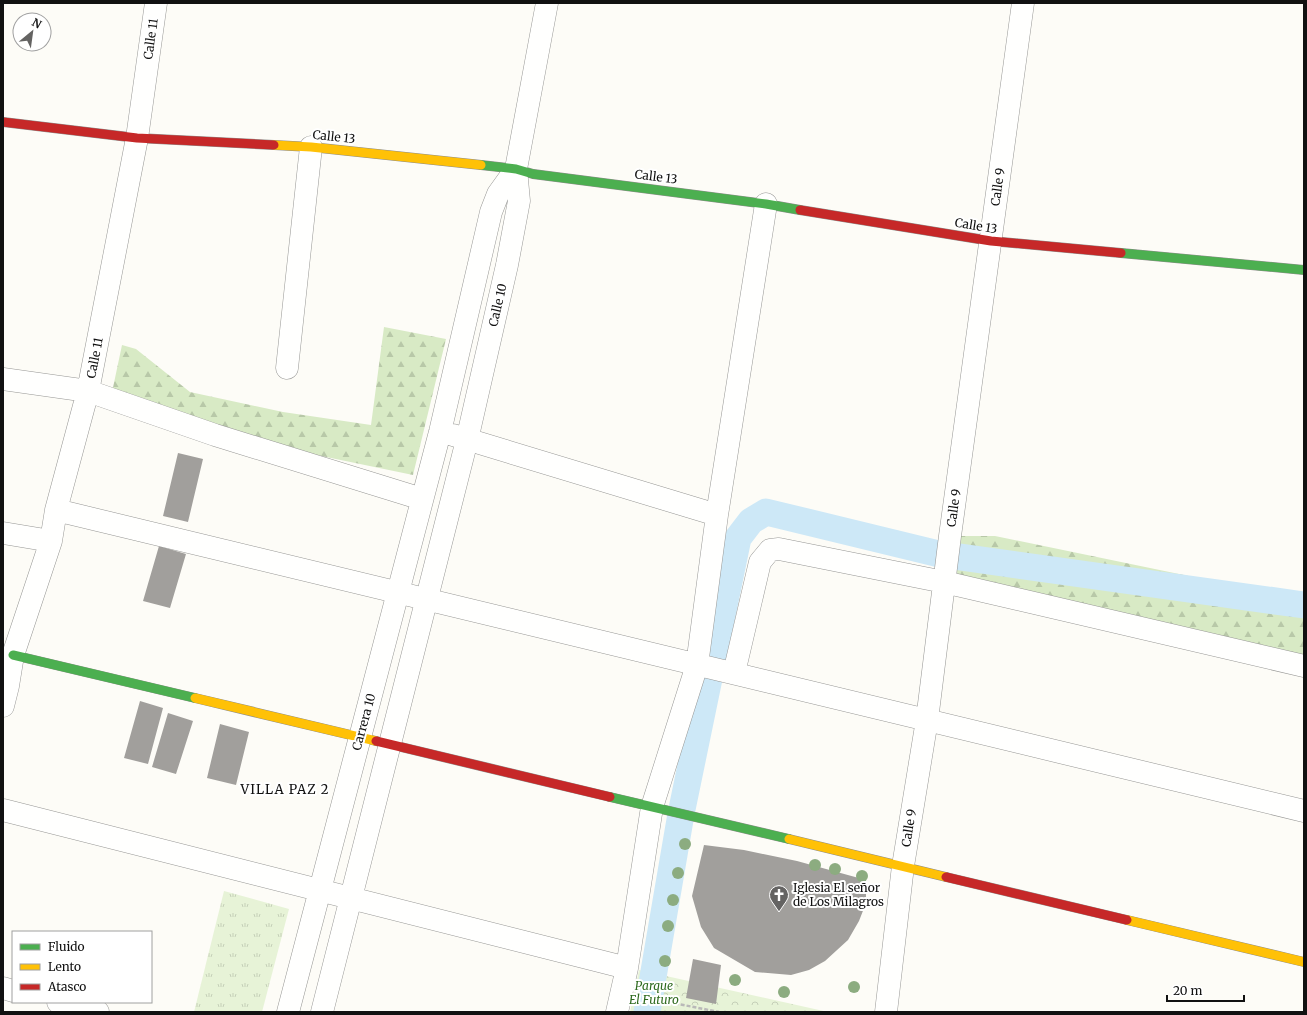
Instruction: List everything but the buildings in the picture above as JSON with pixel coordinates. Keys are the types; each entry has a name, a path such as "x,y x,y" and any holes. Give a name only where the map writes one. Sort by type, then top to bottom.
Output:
{"street":[{"name":"Calle 11","path":"5,692 13,655 51,541 56,510 88,392 137,138 156,3"},
{"name":"Calle 10","path":"467,440 507,265 519,201 516,170 547,3"},
{"name":"Calle 9","path":"886,1012 903,866 927,720 944,579 1023,3"},
{"name":"Calle 13","path":"3,122 137,138 311,147 516,170 532,174 766,204 991,241 1304,270"},
{"path":"286,368 311,147"},
{"name":"Calle 10","path":"440,432 494,206 498,194 516,170"},
{"path":"617,1012 627,968 652,807 697,665 717,515 766,204"},
{"path":"481,259 507,265"},
{"path":"3,379 88,392 216,435 422,499"},
{"path":"440,432 717,515"},
{"name":"Carrera 10","path":"288,1012 440,432"},
{"path":"322,1012 467,440"},
{"path":"56,510 1304,811"},
{"path":"3,533 51,541"},
{"path":"734,673 760,562 770,550 779,549 944,579 1304,666"},
{"path":"13,655 1304,962"},
{"path":"3,810 627,968"},
{"path":"62,1003 98,1012"}],"path":[{"path":"663,1001 719,1012"}],"green space":[{"path":"384,327 446,339 413,475 245,440 111,397 122,345 136,349 190,392 283,412 371,425"},
{"path":"950,536 995,536 1304,600 1304,657 945,572"},
{"path":"224,891 289,909 262,1012 194,1012"},
{"name":"Parque El Futuro","path":"639,970 828,1012 630,1012"}],"waterway":[{"path":"647,1012 681,814 738,538 751,521 766,512 939,554 1304,605"}],"traffic: fast":[{"path":"481,165 516,169 533,174 766,204 800,210"},
{"path":"1121,253 1304,270"},
{"path":"13,655 195,698"},
{"path":"610,797 789,839"}],"traffic: slow":[{"path":"274,145 311,147 481,165"},
{"path":"195,698 376,741"},
{"path":"789,839 946,877"},
{"path":"1127,920 1304,962"}],"traffic: jam":[{"path":"3,122 137,138 274,145"},
{"path":"800,210 991,241 1121,253"},
{"path":"376,741 610,797"},
{"path":"946,877 1127,920"}],"place":[{"name":"Iglesia El señor de Los Milagros","path":"779,912"}],"district":[{"name":"VILLA PAZ 2","path":"285,789"}]}
